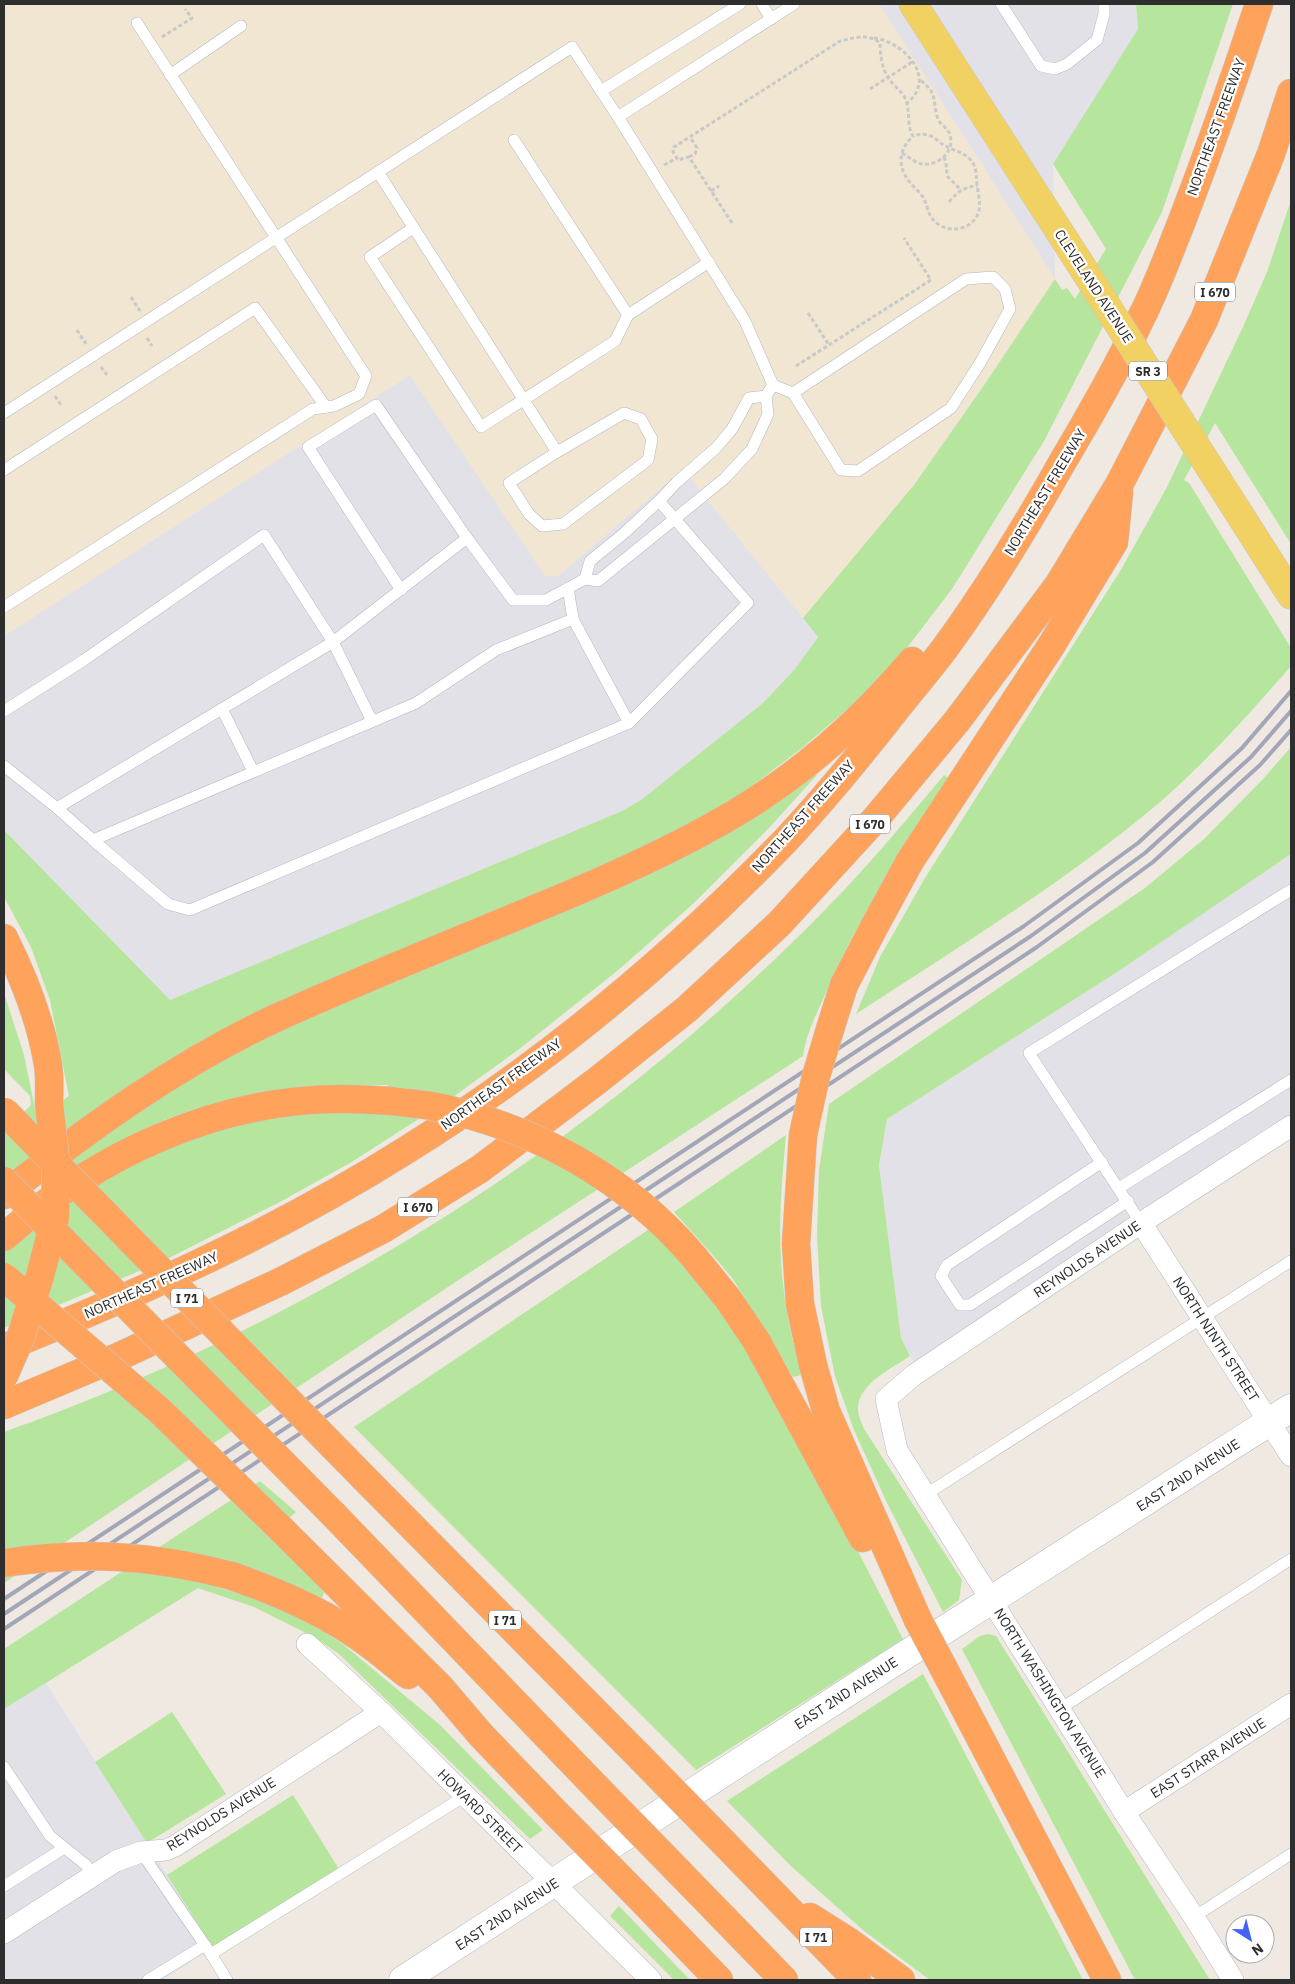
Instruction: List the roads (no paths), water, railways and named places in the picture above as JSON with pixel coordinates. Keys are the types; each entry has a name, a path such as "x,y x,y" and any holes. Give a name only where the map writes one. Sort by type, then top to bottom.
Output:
{"highway":[{"name":"NORTHEAST FREEWAY","path":"4,1348 139,1292 221,1254 298,1214 409,1149 502,1085 600,1012 692,932 788,837 872,740 945,648 1016,544 1109,383 1144,314 1217,130 1259,4"},
{"name":"I 670","path":"4,1404 120,1356 282,1281 382,1229 480,1168 598,1080 687,1009 779,924 877,816 944,736 1059,584 1120,483 1204,320 1271,154 1291,93"},
{"path":"1107,1980 918,1620 826,1411 813,1365 800,1304 796,1244 803,1135 816,1076 844,985 910,862 1051,646 1114,542 1120,483"},
{"path":"4,1195 113,1112 174,1074 275,1019 629,870 737,812 790,776 839,735 890,687 1016,544"},
{"path":"4,938 20,971 37,1018 48,1066 49,1104 56,1164 55,1218 40,1276 23,1330 4,1376"},
{"path":"4,969 20,1004 49,1104"},
{"path":"4,1238 61,1192 106,1164 140,1146 186,1127 235,1111 287,1103 341,1099 391,1101 432,1106 483,1119 567,1154 608,1180 652,1212 673,1232 728,1299 757,1342 870,1552 918,1620"},
{"name":"I 71","path":"4,1112 639,1756 857,1980"},
{"path":"4,1181 333,1514 784,1980"},
{"path":"4,1277 160,1411 282,1530 440,1687 481,1735 719,1980"},
{"path":"4,1563 76,1555 135,1557 190,1565 267,1588 315,1611 354,1633 481,1735"},
{"path":"774,1895 848,1941 901,1980"}],"main road":[{"name":"CLEVELAND AVENUE","path":"913,4 1291,595"}],"street":[{"name":"REYNOLDS AVENUE","path":"886,1398 914,1375 1291,1126"},
{"name":"NORTH NINTH STREET","path":"1142,1223 1202,1317 1280,1415 1291,1456"},
{"name":"NORTH WASHINGTON AVENUE","path":"886,1398 897,1450 1124,1812 1194,1917 1233,1980"},
{"name":"EAST 2ND AVENUE","path":"403,1980 1280,1415"},
{"name":"HOWARD STREET","path":"306,1644 381,1712 651,1980"},
{"name":"EAST STARR AVENUE","path":"1124,1812 1291,1704"},
{"name":"REYNOLDS AVENUE","path":"4,1933 116,1861 141,1852 166,1850 175,1846 381,1712"}],"lane":[{"path":"601,91 740,4"},
{"path":"762,4 771,18"},
{"path":"618,117 794,4"},
{"path":"1001,4 1041,66 1055,70 1067,64 1097,40 1104,14 1104,4"},
{"path":"4,606 313,409 334,406 359,394 366,376 137,23"},
{"path":"170,75 241,26"},
{"path":"4,413 572,47 618,117 745,322 773,385 794,393 841,470 858,471 951,408 980,363 1010,309 1005,289 993,277 966,279 794,393"},
{"path":"514,140 628,314"},
{"path":"378,172 557,452"},
{"path":"413,228 370,257 481,427 615,341 628,314 709,262"},
{"path":"4,470 255,308 326,407"},
{"path":"401,590 308,447 376,405 467,538 513,600 546,600 585,579 598,581 724,480 752,449 768,414 766,396 773,385"},
{"path":"585,579 590,561 716,448 732,429 750,398 766,396"},
{"path":"624,413 641,418 652,439 648,460 563,524 542,526 529,514 509,483 557,452 624,413"},
{"path":"4,766 57,808 168,904 190,910 629,723 748,603 659,501"},
{"path":"4,711 84,660 264,536 334,642 372,722"},
{"path":"57,808 334,642 467,538"},
{"path":"568,588 573,619 629,723"},
{"path":"93,840 416,703 496,650 573,619"},
{"path":"222,709 253,771"},
{"path":"1142,1223 1029,1053 1291,890"},
{"path":"1120,1188 1291,1080"},
{"path":"1102,1162 947,1266 940,1276 960,1305 970,1305 1128,1201"},
{"path":"925,1495 1291,1261"},
{"path":"1060,1709 1291,1559"},
{"path":"4,1766 50,1836 86,1865 93,1876"},
{"path":"148,1980 208,1950 465,1796"},
{"path":"4,1886 64,1848"},
{"path":"141,1852 227,1980"},
{"path":"1194,1917 1291,1854"}],"railway":[{"path":"4,1599 1024,926 1138,843 1242,748 1291,691"},
{"path":"4,1614 1031,936 1145,853 1251,757 1291,711"},
{"path":"4,1629 1037,947 1153,862 1260,765 1291,730"}]}
